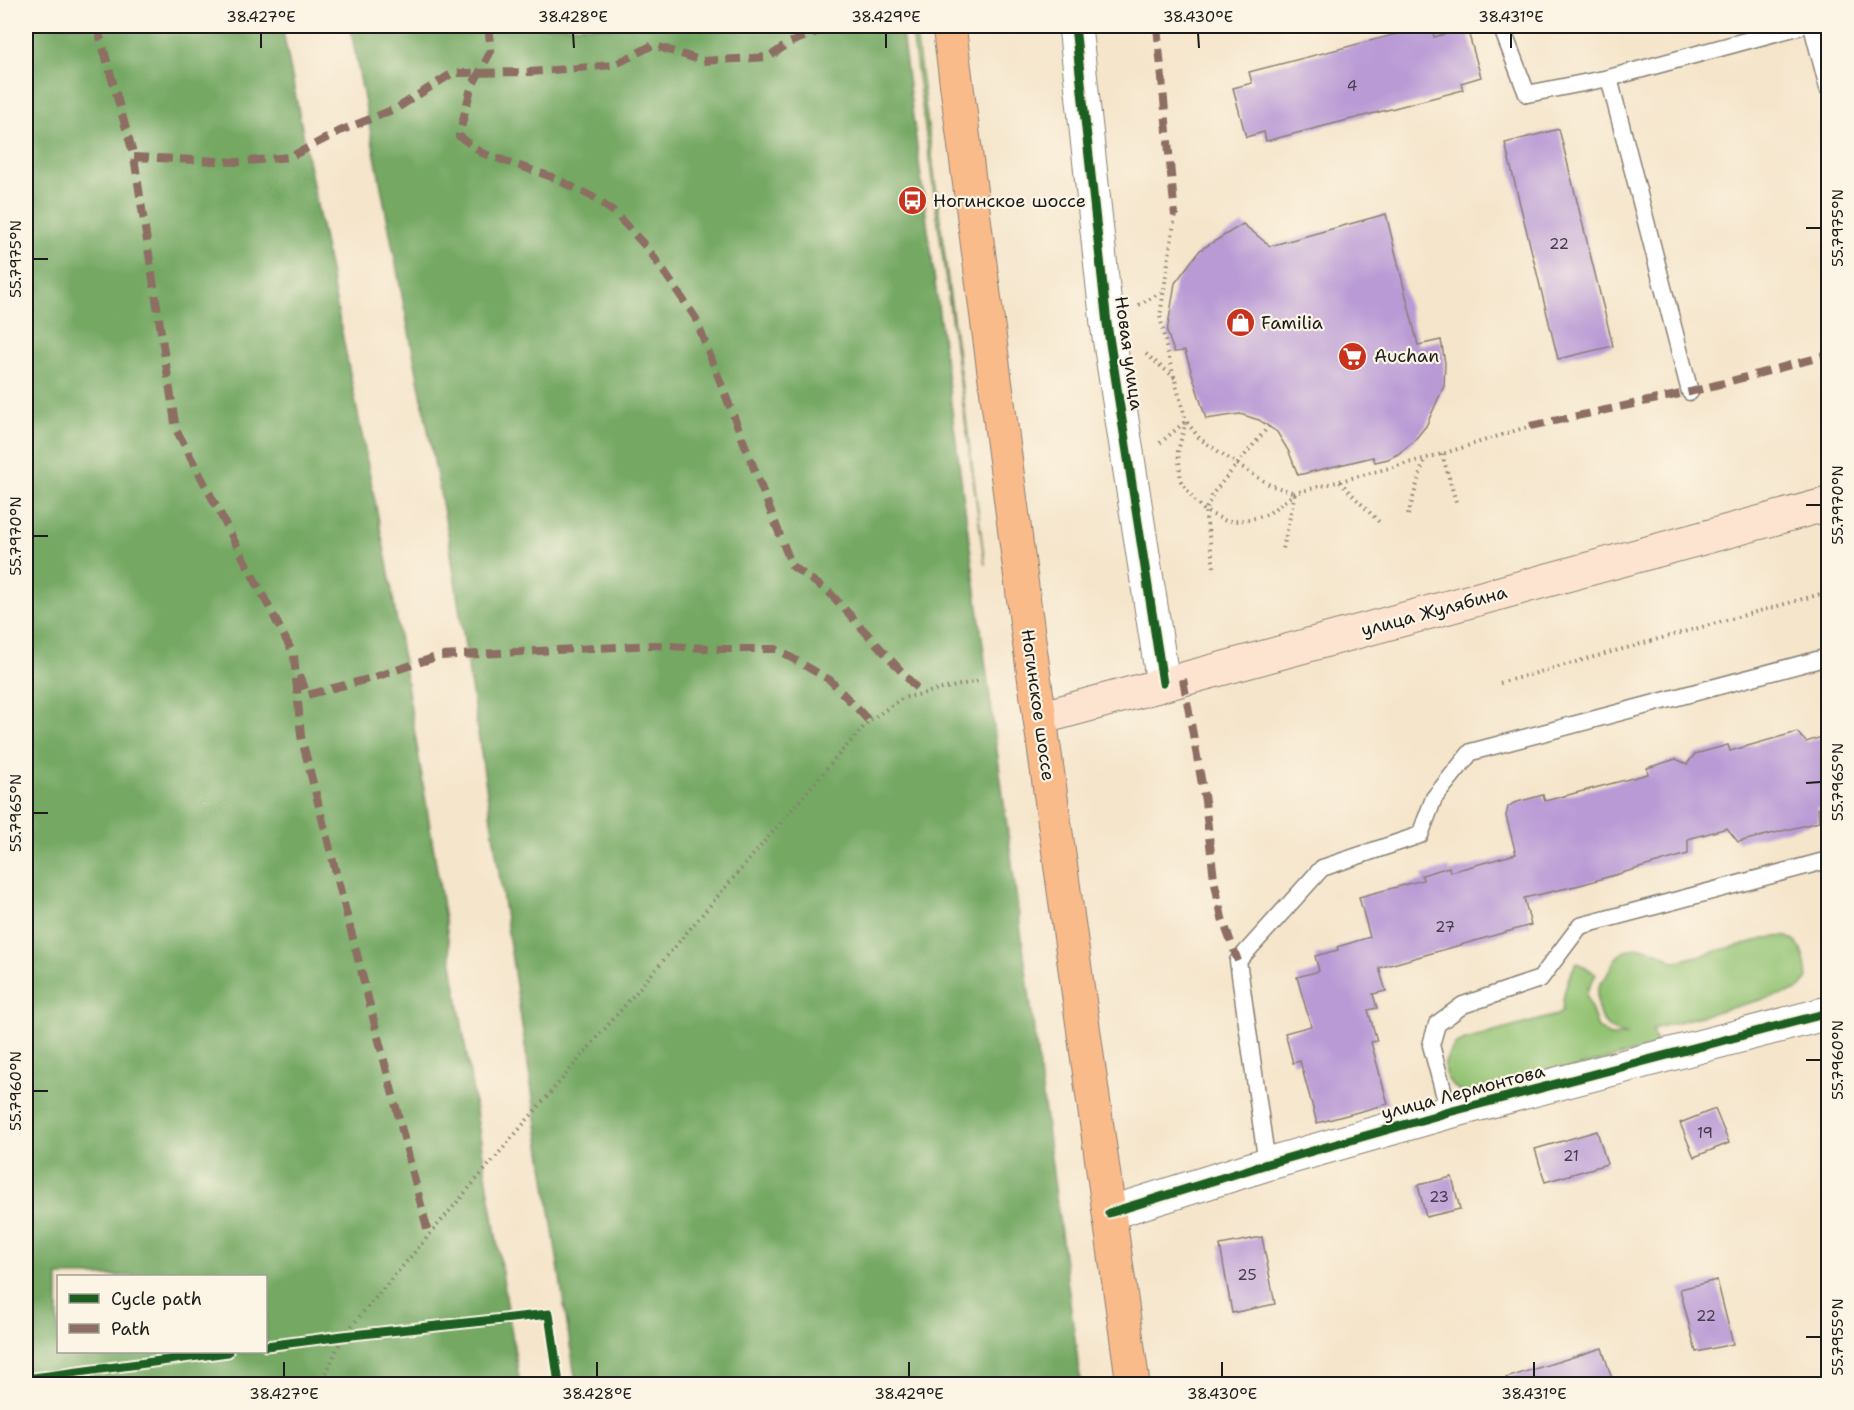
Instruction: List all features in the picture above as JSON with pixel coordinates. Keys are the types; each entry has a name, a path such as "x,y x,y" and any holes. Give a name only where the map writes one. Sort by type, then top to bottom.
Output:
{"highway":[{"name":"Ногинское шоссе","path":"949,26 1040,718 1132,1384"}],"main road":[{"name":"улица Жулябина","path":"1040,718 1828,504"}],"street":[{"name":"Новая улица","path":"1075,26 1107,324 1163,683"},
{"name":"улица Лермонтова","path":"1109,1213 1267,1164 1449,1112 1828,1012"}],"lane":[{"path":"1501,26 1527,94 1609,78 1801,26"},
{"path":"1812,26 1828,88"},
{"path":"1609,78 1689,392"},
{"path":"1267,1164 1238,961 1322,868 1420,835 1434,798 1472,752 1828,657"},
{"path":"1449,1112 1431,1045 1437,1024 1463,1005 1540,979 1580,926 1828,860"}],"path":[{"path":"1175,216 1161,316 1167,351 1186,421 1178,451 1181,481 1205,511 1226,521 1255,518 1268,514 1295,493 1442,454 1530,426"},
{"path":"1214,567 1205,511 1214,492 1269,426"},
{"path":"1193,431 1200,439 1270,485 1295,493"},
{"path":"1442,454 1456,502"},
{"path":"1408,515 1424,459"},
{"path":"1340,481 1380,523"},
{"path":"1283,549 1295,493"},
{"path":"1500,683 1828,592"},
{"path":"321,1384 343,1336 868,721 903,699 982,680"},
{"path":"332,1338 355,1335"}],"green space":[{"path":"26,26 282,26 389,573 520,1384 26,1384"},
{"path":"350,26 901,26 1081,1384 576,1384 448,534"},
{"path":"911,26 915,26 985,565"},
{"path":"1772,937 1787,937 1801,949 1807,980 1798,990 1652,1029 1657,1046 1470,1096 1455,1088 1445,1074 1445,1063 1454,1045 1562,1012 1566,986 1577,962 1596,974 1586,994 1598,1028 1610,1036 1626,1035 1606,1025 1599,1012 1597,1001 1599,986 1619,955 1633,948 1640,948 1654,951 1674,962"}],"building":[{"path":"1431,26 1434,37 1467,28 1481,77 1461,83 1463,90 1266,141 1264,132 1246,137 1233,88 1252,83 1249,72"},
{"path":"1559,129 1613,346 1558,359 1505,143"},
{"path":"1386,214 1418,345 1441,340 1445,363 1444,386 1426,426 1413,442 1398,454 1375,462 1373,457 1298,475 1289,452 1277,432 1259,420 1240,414 1206,419 1185,351 1174,352 1167,332 1175,283 1200,250 1243,224 1270,246"},
{"path":"1797,732 1806,742 1828,735 1828,805 1818,808 1819,822 1738,842 1727,828 1688,839 1688,854 1580,885 1524,898 1531,925 1379,968 1386,991 1373,994 1377,1008 1368,1010 1377,1041 1371,1042 1388,1104 1317,1123 1300,1061 1293,1063 1285,1033 1311,1026 1297,977 1319,971 1315,956 1338,950 1337,947 1370,937 1359,897 1423,880 1422,875 1449,867 1450,872 1516,854 1506,816 1508,807 1514,803 1543,795 1545,801 1648,774 1647,768 1676,759 1687,764 1695,754 1728,745 1730,751"},
{"path":"1715,1109 1729,1143 1694,1157 1680,1123"},
{"path":"1597,1131 1607,1164 1545,1182 1535,1149"},
{"path":"1452,1177 1460,1209 1426,1217 1418,1185"},
{"path":"1262,1237 1275,1304 1232,1313 1220,1245"},
{"path":"1717,1280 1733,1344 1696,1352 1680,1289"},
{"path":"1602,1348 1612,1379 1595,1384 1507,1384 1506,1378"}],"marked path":[{"path":"97,26 134,157 176,429 294,655 301,736 429,1236"},
{"path":"488,26 491,51 471,88 459,136 482,153 552,177 591,196 614,212 649,250 695,317 792,566 829,592 922,694"},
{"path":"134,157 237,162 290,157 340,131 397,108 453,73 530,72 614,65 653,45 703,61 769,57 789,43 831,26"},
{"path":"1157,26 1175,216"},
{"path":"1530,426 1690,392 1828,355"},
{"path":"300,675 307,695 372,678 439,656 655,645 720,649 776,649 830,680 869,721"},
{"path":"1183,679 1205,801 1214,879 1222,918 1238,961"}],"cycle path":[{"path":"1075,26 1107,324 1163,683"},
{"path":"1109,1213 1267,1164 1449,1112 1828,1013"},
{"path":"267,1346 549,1314 559,1384"},
{"path":"26,1379 221,1353"}],"place":[{"name":"Ногинское шоссе","path":"912,201"},
{"name":"Familia","path":"1240,323"},
{"name":"Auchan","path":"1353,356"}]}
